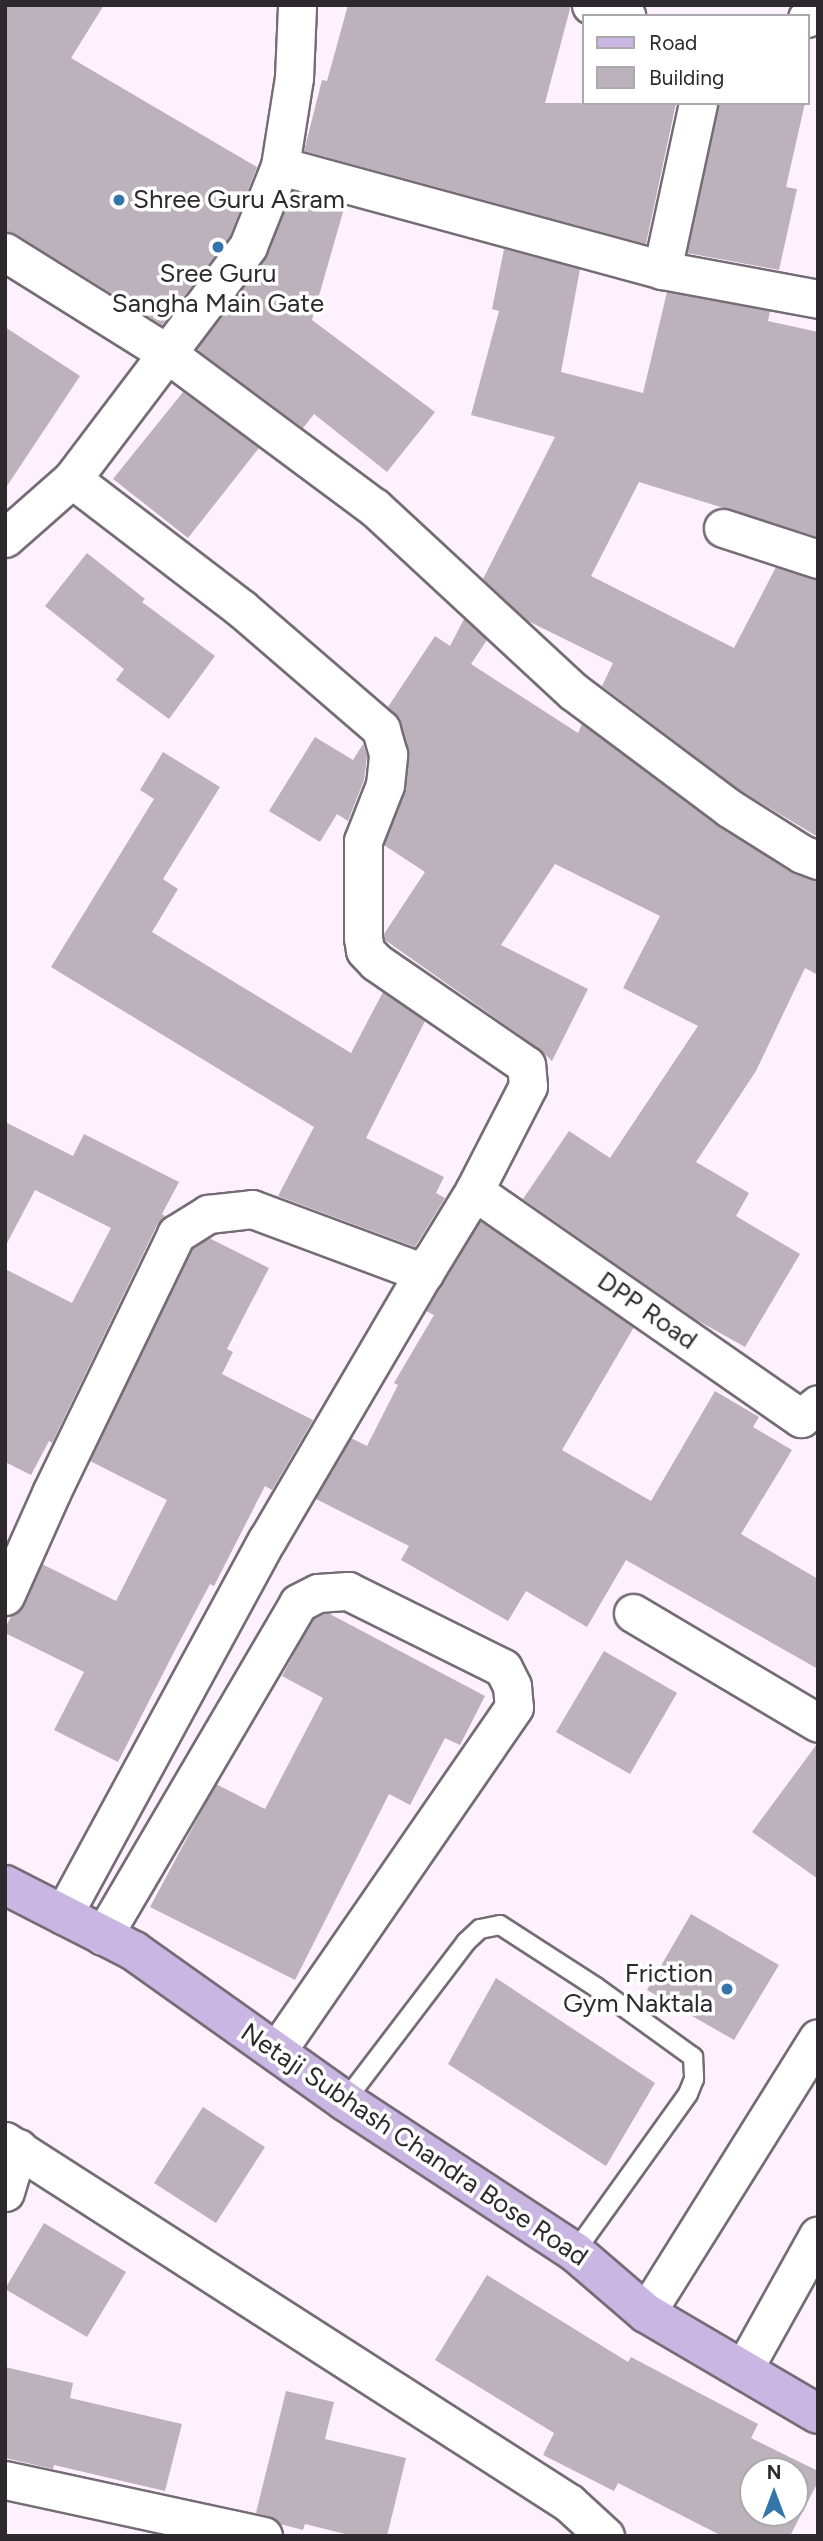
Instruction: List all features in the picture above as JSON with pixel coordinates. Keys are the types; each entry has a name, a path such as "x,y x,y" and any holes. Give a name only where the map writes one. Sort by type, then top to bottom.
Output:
{"main road":[{"name":"Netaji Subhash Chandra Bose Road","path":"5,1885 134,1951 345,2101 575,2252 646,2313 818,2414"}],"street":[{"path":"5,538 72,479 165,352 248,246 280,166 294,78 298,5"},
{"path":"591,5 620,14"},
{"path":"662,271 698,105"},
{"path":"280,166 662,271 818,299"},
{"path":"5,252 165,352 374,507 574,692 729,808 802,854 818,860"},
{"path":"63,1915 267,1540 474,1191 528,1086 526,1065 376,962 365,950 363,841 385,785 388,754 381,729 242,609 72,479"},
{"path":"723,528 818,559"},
{"name":"DPP Road","path":"474,1191 801,1418 818,1404"},
{"path":"5,1595 176,1234 208,1214 252,1209 424,1273 431,1261"},
{"path":"103,1936 298,1603 318,1593 348,1591 503,1668 512,1686 514,1707 276,2052"},
{"path":"633,1613 818,1723"},
{"path":"646,2313 814,2052"},
{"path":"5,2192 12,2145 569,2503 605,2536"},
{"path":"743,2370 818,2235"},
{"path":"5,2480 263,2536"}],"lane":[{"path":"345,2101 466,1942 480,1929 500,1925 596,1987 693,2057 694,2079 688,2094 575,2252"}],"building":[{"name":"Shree Guru Asram","path":"5,5 104,5 71,58 257,167 230,236 162,325 16,234 5,231"},
{"path":"348,5 571,5 545,103 676,105 646,244 304,151 322,80 327,81"},
{"path":"718,105 805,105 786,187 797,189 779,270 687,253"},
{"path":"293,191 345,205 312,320 435,412 387,472 314,414 303,428 199,351 198,347 265,258"},
{"path":"504,249 580,269 561,372 643,393 667,292 770,311 768,321 818,332 818,537 639,482 591,576 734,648 776,567 818,579 818,837 741,791 602,686 613,663 528,621 483,579 555,437 471,415 499,311 492,309"},
{"path":"5,327 80,376 5,489"},
{"path":"183,392 259,448 188,538 113,479"},
{"path":"87,553 145,599 142,602 215,656 169,719 116,680 124,669 45,606"},
{"path":"464,619 487,640 471,664 578,733 582,724 718,826 791,872 818,880 818,975 805,968 756,1071 696,1162 749,1193 736,1216 800,1254 745,1347 695,1319 523,1199 569,1131 610,1158 698,1026 623,988 660,916 555,864 501,945 588,989 552,1061 538,1048 385,940 384,934 425,872 384,845 405,792 409,756 401,723 388,707 435,636 450,646"},
{"path":"315,737 353,760 363,744 367,756 364,780 348,821 337,814 320,842 269,811"},
{"path":"163,752 220,787 163,879 178,889 152,932 351,1053 383,992 425,1021 366,1138 444,1177 436,1193 445,1198 415,1247 278,1196 314,1127 51,967 154,799 140,790"},
{"path":"5,1122 73,1156 84,1134 179,1182 162,1214 165,1216 157,1225 52,1443 49,1441 31,1475 5,1462 5,1269 72,1303 111,1228 35,1190 5,1247"},
{"path":"480,1221 634,1327 562,1450 651,1501 715,1391 759,1417 753,1427 792,1450 741,1534 818,1579 818,1669 626,1560 587,1627 526,1591 508,1621 401,1560 409,1546 316,1499 351,1438 367,1446 398,1385 394,1383 434,1315 426,1311"},
{"path":"209,1238 269,1268 227,1349 233,1352 222,1374 313,1420 272,1490 265,1486 214,1586 210,1584 118,1762 54,1730 84,1672 5,1633 5,1628 12,1615 24,1605 42,1564 116,1601 167,1500 90,1461 192,1249"},
{"path":"328,1613 485,1696 460,1745 445,1738 410,1805 389,1794 295,1980 150,1907 216,1784 265,1809 323,1698 282,1676 313,1619"},
{"path":"604,1651 677,1693 630,1774 556,1732"},
{"path":"818,1744 818,1879 752,1832"},
{"path":"691,1914 779,1965 734,2040 647,1990"},
{"path":"496,1978 655,2083 606,2166 448,2064"},
{"path":"203,2107 265,2147 216,2223 154,2183"},
{"path":"44,2223 126,2272 87,2337 5,2289"},
{"path":"487,2275 628,2362 631,2357 758,2424 751,2438 790,2457 739,2457 739,2527 795,2527 790,2536 722,2536 618,2483 614,2491 543,2455 554,2433 435,2360"},
{"path":"5,2367 73,2383 70,2398 182,2424 165,2491 54,2465 53,2469 5,2458"},
{"path":"286,2391 334,2402 325,2439 406,2458 387,2536 353,2536 305,2524 303,2530 280,2524 268,2516 256,2513"},
{"path":"809,2467 818,2471 818,2482 809,2499"}],"place":[{"name":"Shree Guru Asram","path":"119,200"},
{"name":"Sree Guru Sangha Main Gate","path":"218,247"},
{"name":"Friction Gym Naktala","path":"727,1989"}]}
